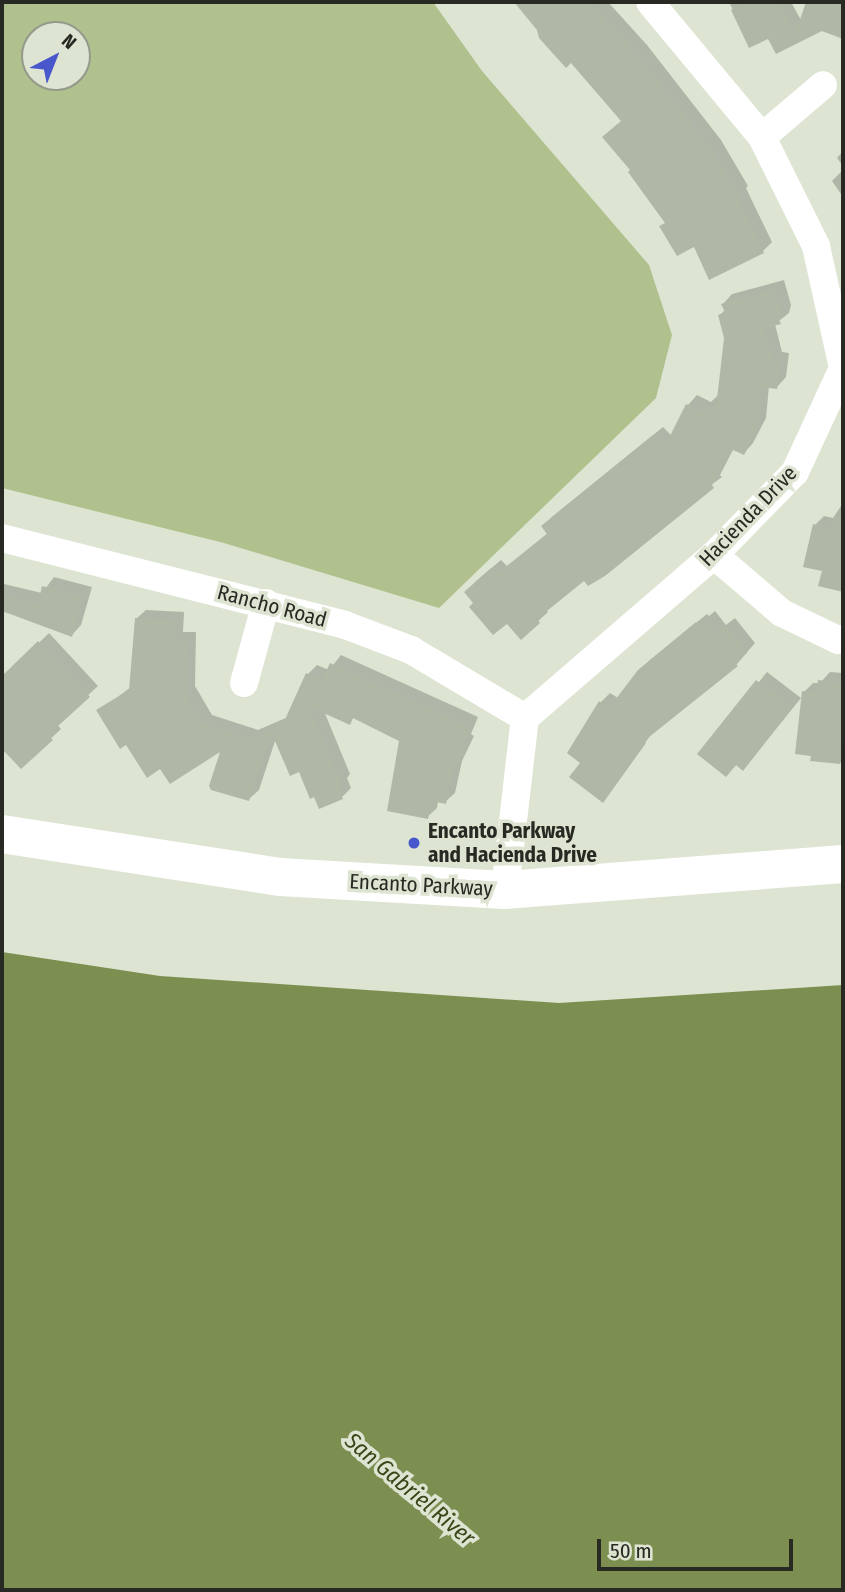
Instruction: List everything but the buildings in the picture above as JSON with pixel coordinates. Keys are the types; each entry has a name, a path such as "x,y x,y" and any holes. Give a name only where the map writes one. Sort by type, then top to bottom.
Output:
{"street":[{"name":"Hacienda Drive","path":"525,718 714,555 795,472 843,368 816,246 762,137 650,2"},
{"path":"762,137 824,85"},
{"name":"Rancho Road","path":"2,538 345,625 411,649 525,718"},
{"path":"714,555 782,613 838,640 843,639"},
{"path":"244,683 266,603"},
{"path":"505,890 525,718"},
{"name":"Encanto Parkway","path":"2,834 280,877 505,890 843,864"}],"shaded area":[{"path":"2,2 433,2 482,71 649,265 672,335 656,398 439,608 224,543 2,488"}],"water":[{"name":"San Gabriel River","path":"2,952 160,976 559,1003 843,985 843,1590 2,1590"}],"place":[{"name":"Encanto Parkway and Hacienda Drive","path":"414,843"}]}
